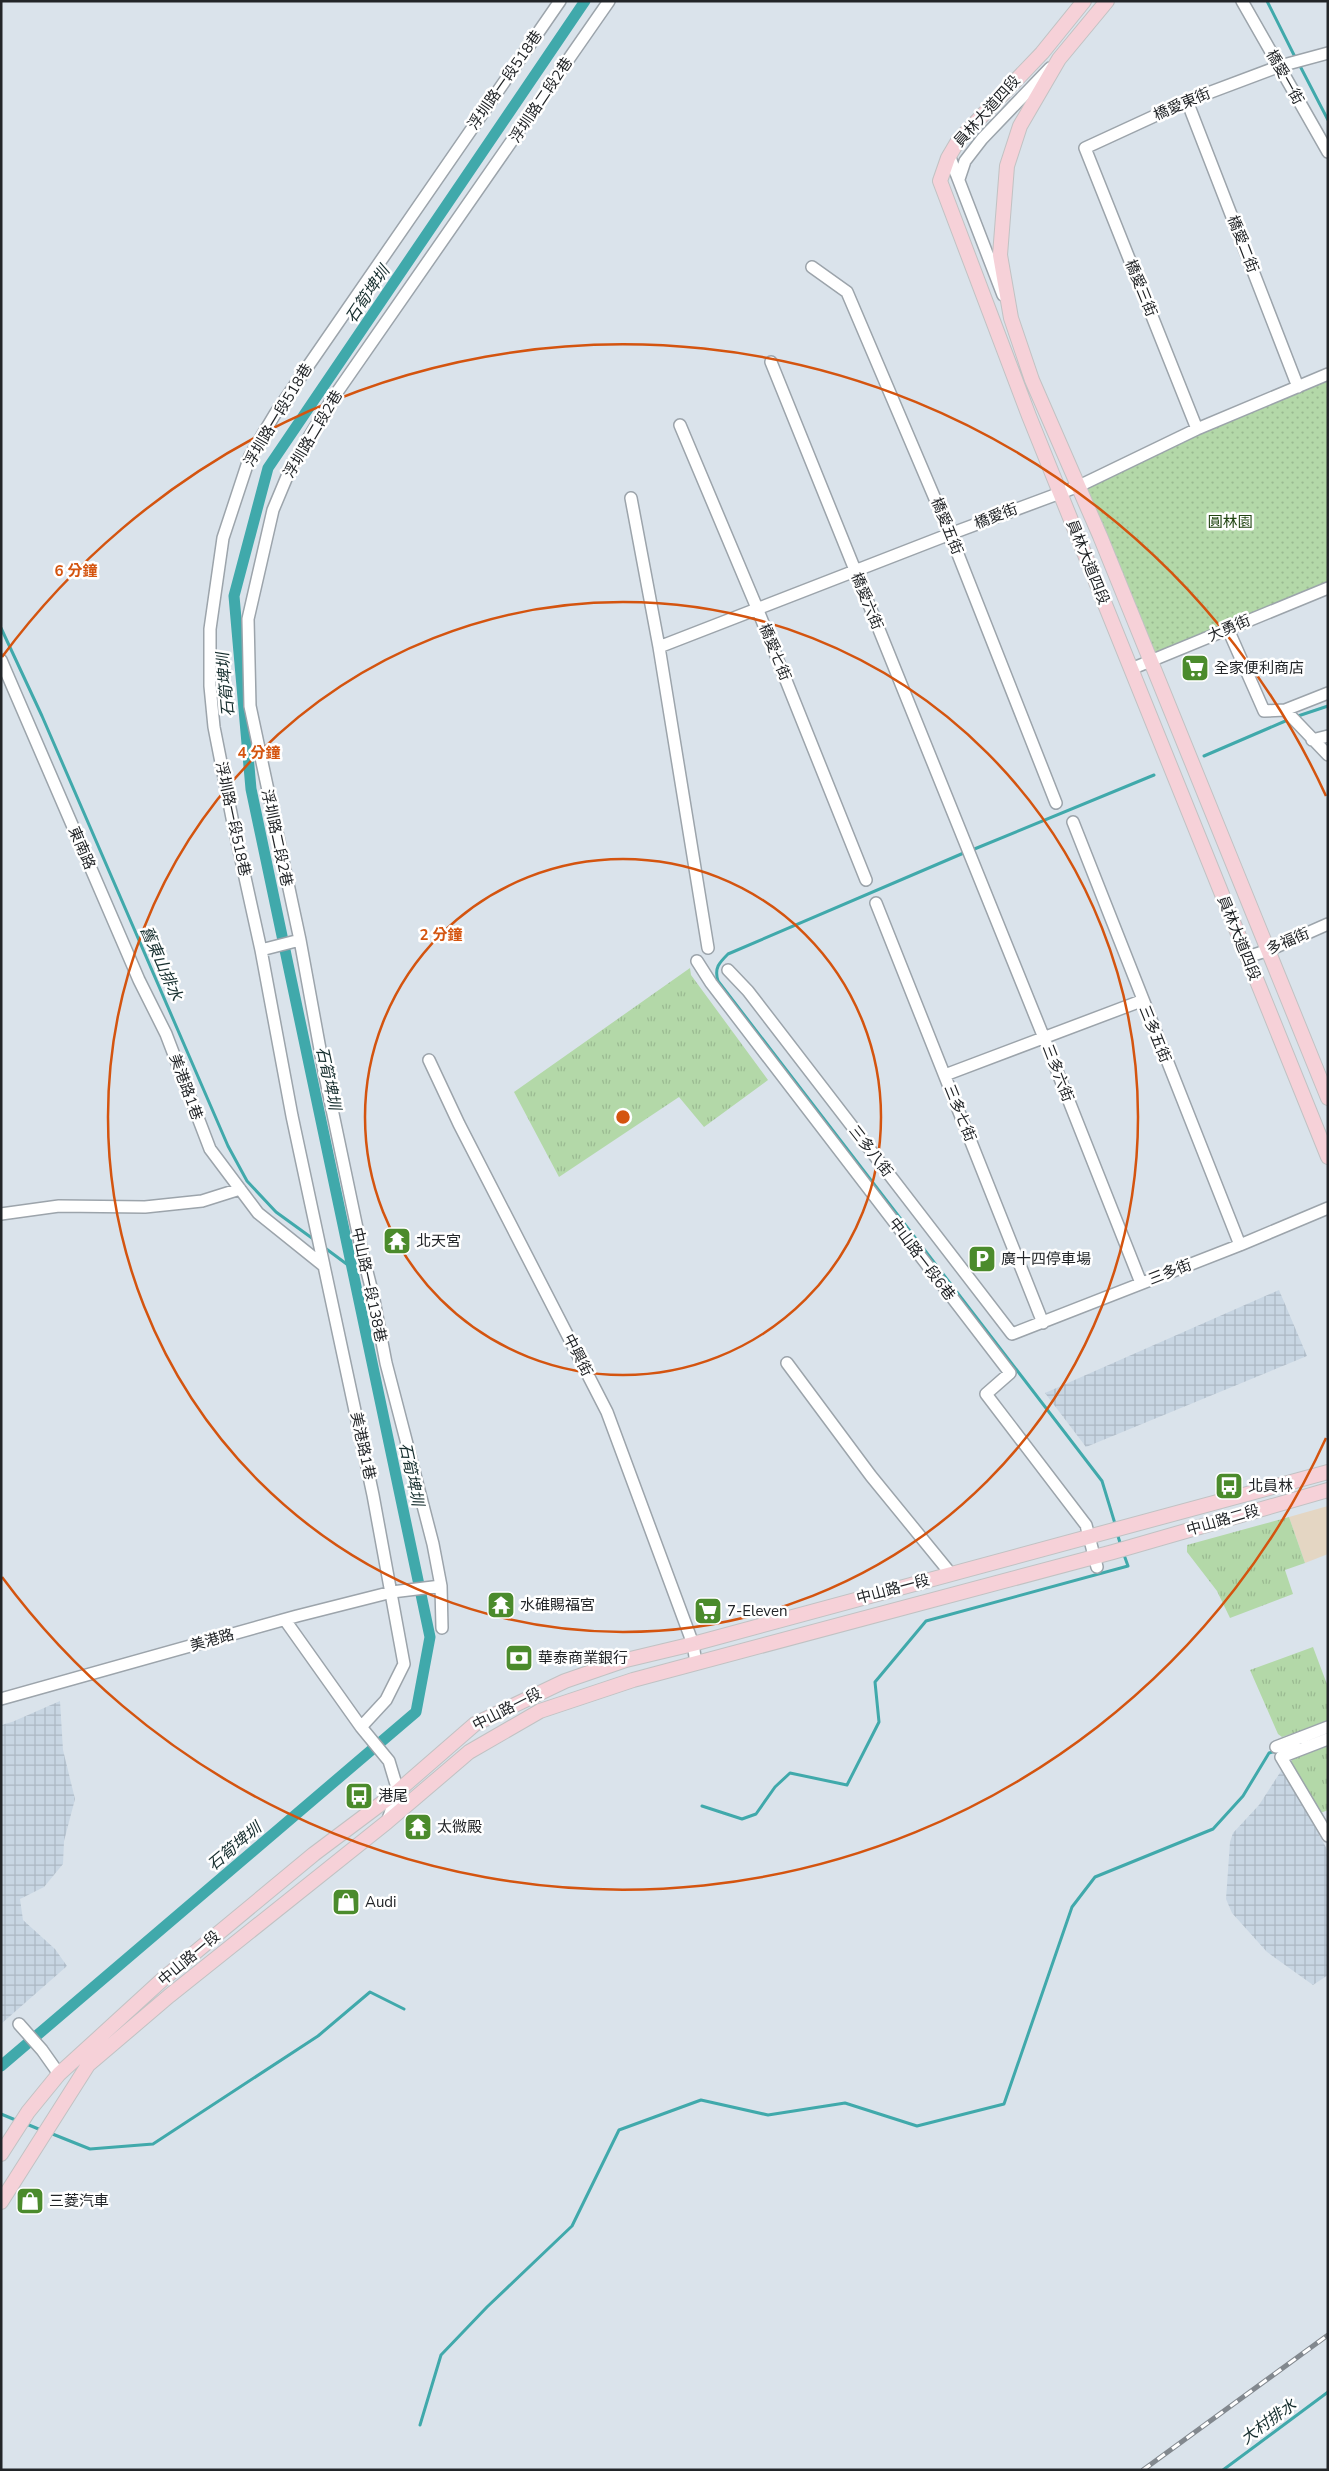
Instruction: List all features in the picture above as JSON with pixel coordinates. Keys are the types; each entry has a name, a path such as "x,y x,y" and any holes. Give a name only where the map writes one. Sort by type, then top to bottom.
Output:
{"main road":[{"name":"員林大道四段","path":"1084,1 1042,52 958,141 949,156 940,181 1029,416 1328,1157"},
{"name":"員林大道四段","path":"1107,1 1059,59 1020,126 1007,166 1000,255 1011,318 1032,380 1079,486 1328,1098"},
{"name":"中山路二段","path":"1109,1532 1328,1472"},
{"name":"中山路二段","path":"1113,1552 1328,1490"},
{"name":"中山路一段","path":"1,2154 28,2112 59,2074 163,1979 314,1854 398,1791 481,1720 565,1681 626,1660 693,1644 1109,1532"},
{"name":"中山路一段","path":"1,2202 88,2065 169,1996 387,1822 469,1752 540,1711 633,1680 1096,1562 1113,1552"}],"street":[{"name":"浮圳路一段518巷","path":"324,1266 214,727 210,686 210,629 223,538 250,456 302,373 560,1"},
{"name":"浮圳路二段2巷","path":"300,940 250,706 248,619 273,510 291,467 331,401 609,1"},
{"name":"橋愛一街","path":"1242,1 1284,65 1328,152"},
{"name":"橋愛東街","path":"1085,148 1187,101 1284,65 1328,53"},
{"path":"958,179 965,161 982,139 1059,59"},
{"name":"橋愛二街","path":"1187,101 1298,386"},
{"name":"橋愛三街","path":"1085,148 1197,429"},
{"path":"949,156 1011,318"},
{"name":"橋愛五街","path":"812,267 847,292 950,534 1056,804"},
{"name":"橋愛六街","path":"771,362 974,863"},
{"name":"橋愛街","path":"659,647 1079,486 1197,429 1328,374"},
{"name":"橋愛七街","path":"680,425 757,608 866,880"},
{"path":"631,498 659,647 708,948"},
{"name":"大勇街","path":"1131,669 1151,662 1227,627 1328,588"},
{"path":"1227,627 1264,712 1286,711 1328,693"},
{"name":"東南路","path":"1,660 139,980 166,1034"},
{"path":"1286,711 1328,755"},
{"path":"1312,740 1328,736"},
{"name":"三多五街","path":"1073,822 1142,1001 1240,1245"},
{"name":"三多六街","path":"974,863 1141,1283"},
{"name":"三多七街","path":"876,903 1043,1323"},
{"name":"多福街","path":"1247,957 1269,950 1328,924"},
{"path":"261,950 300,940"},
{"name":"中山路一段138巷","path":"300,940 324,1071 386,1363 433,1544 441,1586 442,1628"},
{"name":"中山路一段6巷","path":"697,961 711,983 1010,1373 986,1394 1086,1525 1096,1562"},
{"name":"三多八街","path":"728,970 748,991 1012,1334"},
{"path":"945,1075 1142,1001"},
{"name":"美港路1巷","path":"166,1034 210,1149 258,1213 324,1266 392,1592 404,1664 386,1700 364,1732"},
{"name":"中興街","path":"429,1060 458,1124 607,1412 693,1644 696,1663"},
{"path":"1,1214 59,1206 145,1207 202,1201 240,1189"},
{"name":"三多街","path":"1012,1334 1240,1245 1328,1208"},
{"path":"787,1363 871,1476 951,1574"},
{"name":"美港路","path":"1,1699 392,1592 441,1586"},
{"path":"285,1620 364,1732 389,1761 398,1791 387,1822"},
{"path":"1279,1752 1328,1727"},
{"path":"1279,1752 1328,1739"},
{"path":"1279,1752 1328,1836"},
{"path":"19,2024 42,2050 59,2074"}],"shaded area":[{"path":"1279,1290 1307,1356 1086,1447 1045,1393"},
{"path":"1328,1506 1328,1554 1305,1563 1289,1517"},
{"path":"60,1701 63,1750 75,1799 64,1841 63,1864 44,1887 20,1899 23,1920 55,1949 67,1966 1,2024 1,1725"},
{"path":"1281,1771 1284,1771 1328,1851 1328,1975 1313,1985 1267,1952 1232,1913 1226,1899 1230,1842 1233,1833 1259,1805"}],"green space":[{"name":"圓林園","path":"1328,374 1328,588 1151,661 1079,486"},
{"path":"690,968 691,975 768,1080 704,1127 679,1097 559,1177 514,1092"},
{"path":"1289,1517 1305,1563 1285,1570 1293,1594 1230,1618 1217,1591 1187,1552 1187,1545"},
{"path":"1313,1647 1328,1687 1328,1722 1282,1737 1278,1734 1250,1670"},
{"path":"1328,1742 1328,1810 1318,1814 1291,1762 1295,1754"}],"waterway":[{"name":"石筍埤圳","path":"1,2066 416,1712 430,1637 251,789 234,596 268,468 585,1"},
{"path":"1267,1 1296,59"},
{"path":"1299,64 1328,120"},
{"name":"舊東山排水","path":"1,628 42,716 228,1146 247,1181 276,1212 316,1241"},
{"path":"1295,717 1328,706"},
{"path":"1204,756 1290,719"},
{"path":"972,850 1154,775"},
{"path":"966,852 728,954 718,966 718,981 1102,1481 1116,1527"},
{"name":"舊東山排水","path":"325,1248 352,1268"},
{"path":"1117,1533 1121,1546"},
{"path":"702,1806 742,1819 756,1814 775,1787 790,1773 847,1785 879,1722 875,1682 926,1621 1128,1566 1123,1552"},
{"path":"420,2425 441,2355 487,2307 572,2226 619,2130 701,2100 768,2115 845,2103 917,2126 1004,2104 1072,1907 1095,1877 1213,1829 1243,1796 1269,1753 1276,1751"},
{"path":"50,2133 90,2149 153,2144 318,2036 370,1992 404,2009"},
{"path":"1,2114 18,2121"},
{"path":"24,2123 41,2130"},
{"name":"大村排水","path":"1223,2470 1328,2392"}],"railway":[{"path":"1143,2470 1328,2335"}],"place":[{"name":"全家便利商店","path":"1195,668"},
{"name":"北天宮","path":"397,1241"},
{"name":"廣十四停車場","path":"982,1259"},
{"name":"北員林","path":"1229,1486"},
{"name":"水碓賜福宮","path":"501,1605"},
{"name":"7-Eleven","path":"708,1611"},
{"name":"華泰商業銀行","path":"519,1658"},
{"name":"港尾","path":"359,1796"},
{"name":"太微殿","path":"418,1827"},
{"name":"Audi","path":"346,1902"},
{"name":"三菱汽車","path":"30,2201"}]}
